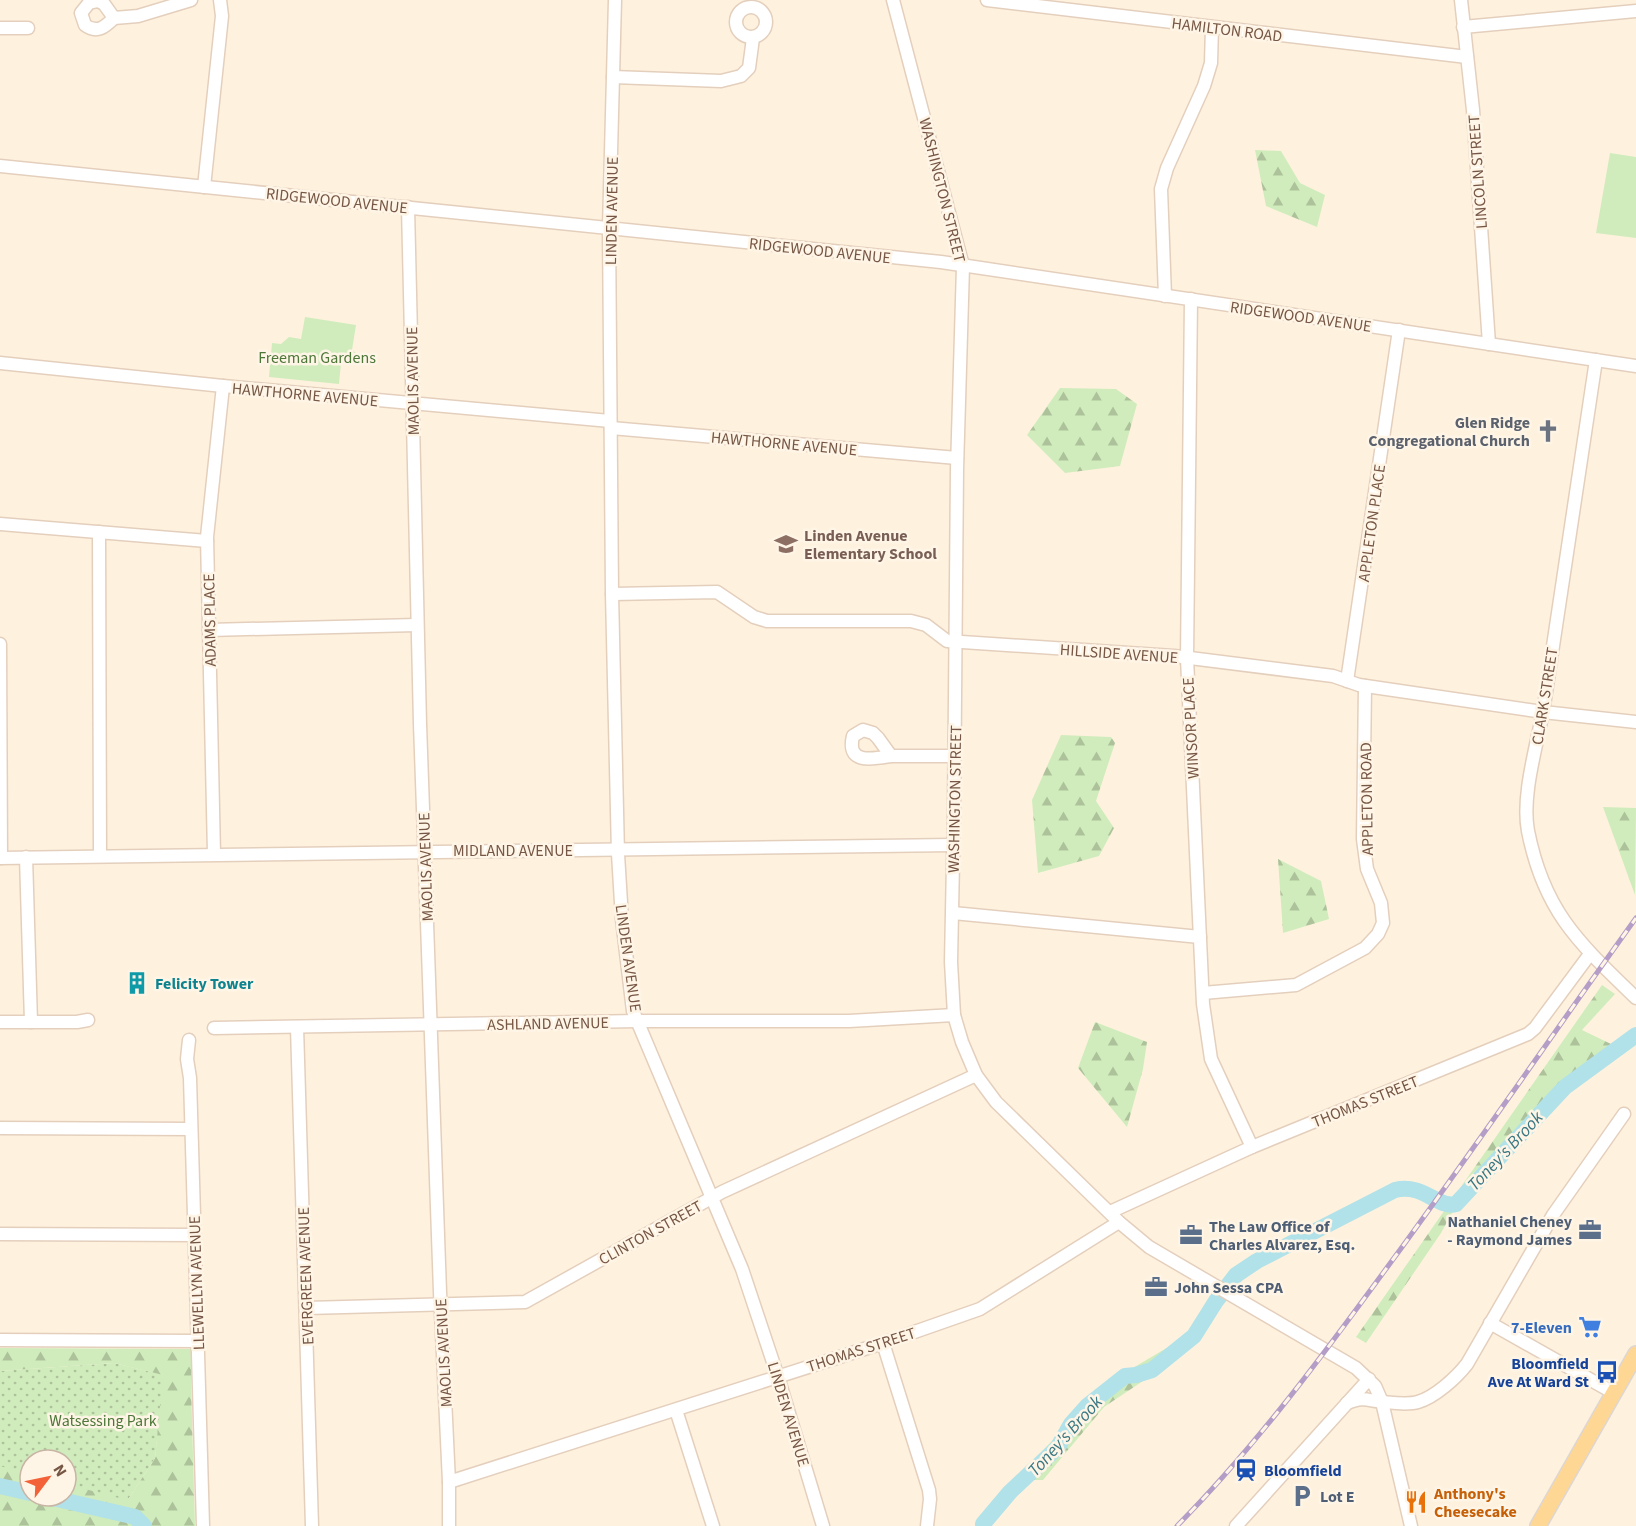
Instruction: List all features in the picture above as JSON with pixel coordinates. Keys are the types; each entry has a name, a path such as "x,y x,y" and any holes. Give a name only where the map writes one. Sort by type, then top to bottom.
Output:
{"main road":[{"path":"1538,1526 1636,1354"}],"street":[{"path":"114,18 138,16 191,0"},
{"path":"204,188 222,16 220,0"},
{"name":"LINDEN AVENUE","path":"615,0 609,228 612,594 618,850 622,919 633,1011 742,1269 778,1377 823,1526"},
{"name":"WASHINGTON STREET","path":"893,0 963,266 957,458 951,962 954,1015 962,1042 976,1075 996,1102 1119,1222 1149,1247 1356,1368 1375,1386 1388,1422 1411,1526"},
{"name":"HAMILTON ROAD","path":"987,0 1467,57"},
{"name":"LINCOLN STREET","path":"1461,0 1473,110 1489,344"},
{"path":"1463,27 1636,12"},
{"path":"1165,296 1161,189 1167,168 1204,86 1211,63 1212,27"},
{"path":"0,28 28,28"},
{"path":"613,77 722,81 741,75 749,68 753,38"},
{"name":"RIDGEWOOD AVENUE","path":"0,166 963,266 1636,366"},
{"name":"MAOLIS AVENUE","path":"408,207 424,850 449,1526"},
{"name":"WINSOR PLACE","path":"1191,299 1187,658 1203,993 1211,1059 1252,1148"},
{"name":"APPLETON PLACE","path":"1347,681 1399,330"},
{"name":"CLARK STREET","path":"1596,360 1543,712 1526,804 1527,830 1549,898 1568,928 1590,954 1636,998"},
{"name":"HAWTHORNE AVENUE","path":"0,363 957,458"},
{"name":"ADAMS PLACE","path":"214,854 207,541 223,386"},
{"path":"0,524 207,541"},
{"path":"99,532 100,856"},
{"name":"HILLSIDE AVENUE","path":"612,594 717,592 754,616 767,621 911,621 926,626 947,641 1187,658 1333,676 1365,686 1543,712 1636,722"},
{"path":"209,630 417,624"},
{"path":"0,644 0,858"},
{"name":"APPLETON ROAD","path":"1203,993 1296,985 1365,948 1378,934 1383,922 1381,903 1367,869 1363,839 1365,686"},
{"path":"891,756 955,756"},
{"name":"MIDLAND AVENUE","path":"0,858 953,844"},
{"path":"26,857 31,1022"},
{"path":"952,913 1200,937"},
{"name":"THOMAS STREET","path":"1110,1212 1252,1148 1528,1034 1535,1028 1590,954"},
{"name":"ASHLAND AVENUE","path":"214,1028 638,1021 849,1022 954,1015"},
{"path":"0,1022 88,1020"},
{"name":"EVERGREEN AVENUE","path":"297,1027 312,1526"},
{"name":"LLEWELLYN AVENUE","path":"189,1040 187,1059 190,1078 203,1526"},
{"name":"CLINTON STREET","path":"307,1308 525,1302 712,1197 976,1075"},
{"path":"1347,1402 1370,1398 1382,1402 1416,1403 1429,1398 1463,1369 1553,1215 1624,1114"},
{"path":"0,1128 191,1129"},
{"name":"THOMAS STREET","path":"449,1482 883,1343 980,1309 1119,1222"},
{"path":"0,1234 195,1235"},
{"path":"1490,1323 1614,1393"},
{"path":"0,1340 197,1341"},
{"path":"883,1343 929,1490 927,1526"},
{"path":"1236,1526 1368,1379"},
{"path":"676,1410 713,1526"}],"green space":[{"path":"1255,150 1281,151 1300,183 1325,195 1317,227 1266,206"},
{"path":"1610,153 1636,157 1636,238 1596,233"},
{"name":"Freeman Gardens","path":"305,317 356,325 352,350 359,355 355,362 348,360 341,363 339,384 269,377 272,343 281,344 289,337 301,339"},
{"path":"1060,388 1116,389 1137,404 1120,466 1065,473 1027,435"},
{"path":"1061,735 1111,737 1115,743 1096,801 1114,828 1099,856 1038,873 1032,800"},
{"path":"1603,807 1636,808 1635,895"},
{"path":"1278,859 1321,881 1329,919 1283,933"},
{"path":"1602,985 1615,994 1582,1030 1611,1044 1616,1053 1571,1085 1452,1213 1441,1233 1366,1343 1356,1337"},
{"path":"1095,1022 1147,1042 1143,1069 1127,1127 1078,1068"},
{"path":"1175,1343 1193,1345 1182,1355 1104,1407 1043,1480 1031,1480 1001,1495 1099,1391"},
{"path":"0,1348 192,1349 195,1526 0,1526 0,1466 18,1471 18,1508 78,1508 78,1487 119,1498 129,1498 155,1458 163,1375 114,1363 0,1371"},
{"name":"Watsessing Park","path":"114,1363 164,1375 155,1458 129,1498 153,1526 0,1526 0,1371"}],"waterway":[{"name":"Toney's Brook","path":"983,1524 1010,1492 1058,1447 1071,1424 1087,1406 1125,1376 1152,1370 1194,1336 1236,1275 1257,1261 1395,1190 1414,1190 1443,1203 1456,1204 1565,1087 1636,1035"},
{"path":"0,1486 18,1490"},
{"path":"78,1504 135,1517 144,1526"}],"railway":[{"path":"1177,1526 1236,1463 1317,1362 1425,1216 1636,918"}],"place":[{"name":"Glen Ridge Congregational Church","path":"1548,431"},
{"name":"Linden Avenue Elementary School","path":"786,544"},
{"name":"Felicity Tower","path":"137,983"},
{"name":"Nathaniel Cheney - Raymond James","path":"1590,1230"},
{"name":"The Law Office of Charles Alvarez, Esq.","path":"1191,1235"},
{"name":"John Sessa CPA","path":"1156,1287"},
{"name":"7-Eleven","path":"1590,1327"},
{"name":"Bloomfield Ave At Ward St","path":"1607,1372"},
{"name":"Bloomfield","path":"1246,1470"},
{"name":"Lot E","path":"1302,1496"},
{"name":"Anthony's Cheesecake","path":"1416,1502"}]}
